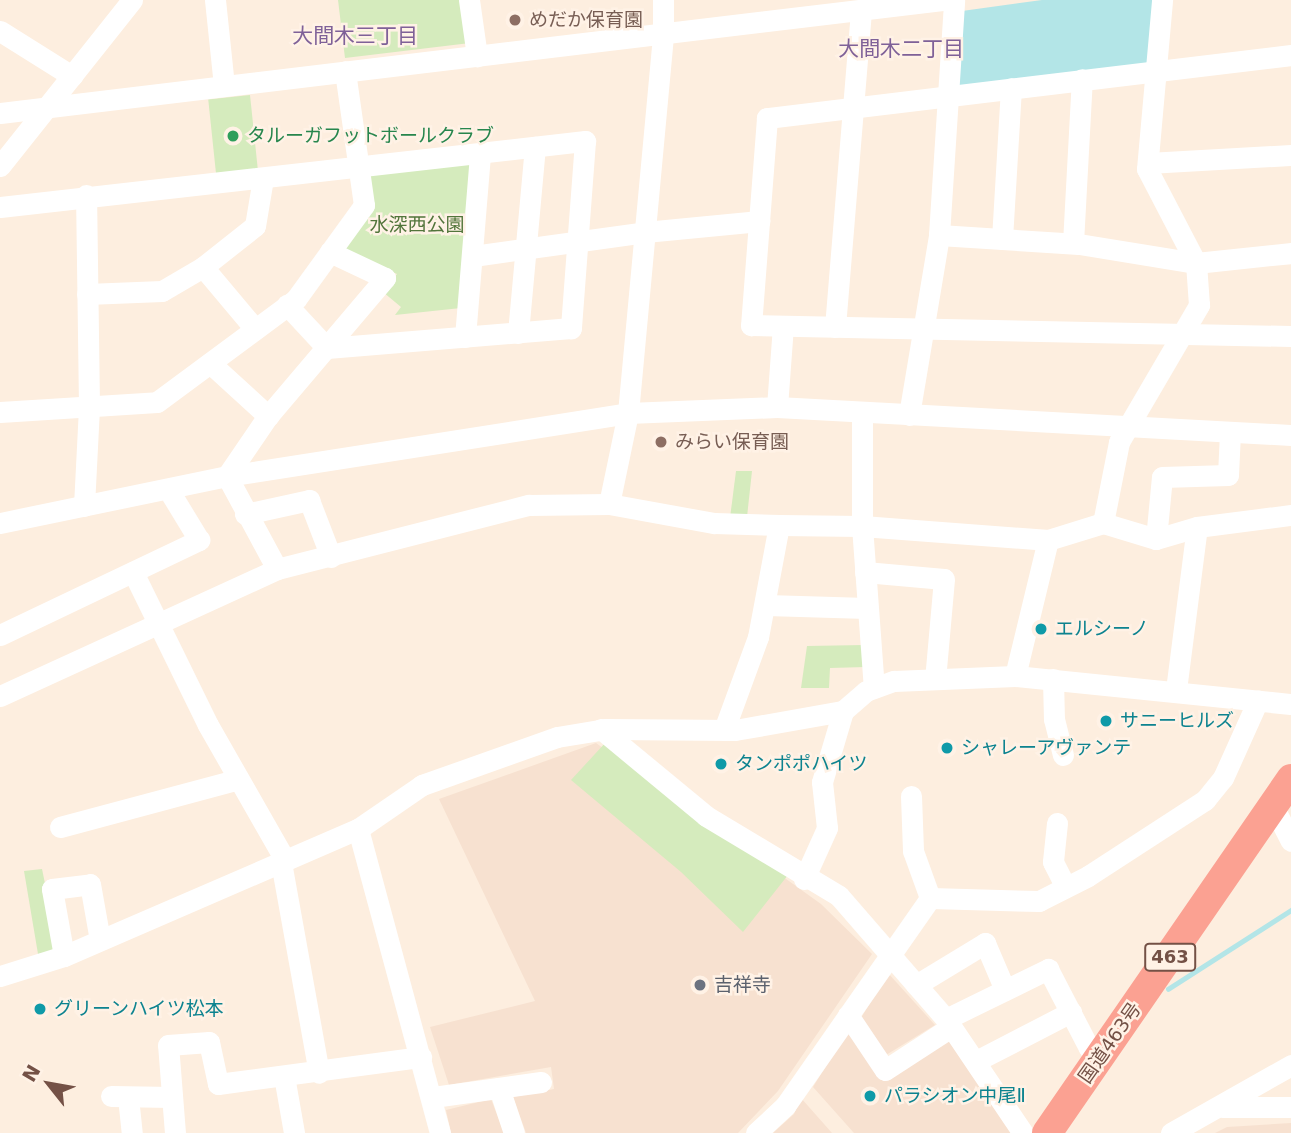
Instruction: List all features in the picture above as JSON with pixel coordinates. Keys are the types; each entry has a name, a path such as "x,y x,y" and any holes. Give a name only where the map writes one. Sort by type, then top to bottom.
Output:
{"highway":[{"name":"国道463号","path":"1046,1133 1291,779"}],"street":[{"path":"0,166 42,109 72,76 132,0"},
{"path":"215,0 224,86"},
{"path":"469,0 477,56"},
{"path":"609,504 628,413 663,35 663,0"},
{"path":"0,113 663,35 820,8 861,10 942,0"},
{"path":"909,415 939,235 954,0"},
{"path":"1103,523 1119,442 1199,305 1196,263 1148,163 1162,0"},
{"path":"835,327 861,10"},
{"path":"0,31 72,76"},
{"path":"1291,55 767,118 751,325 1180,337 1291,336"},
{"path":"0,412 157,402 287,305 364,205 345,71"},
{"path":"1073,243 1082,79"},
{"path":"1002,239 1011,88"},
{"path":"0,207 86,195 359,168 585,141 571,328 327,348"},
{"path":"518,332 529,248 535,147"},
{"path":"465,337 480,154"},
{"path":"1148,163 1291,155"},
{"path":"87,294 162,291 203,268 255,226 263,178"},
{"path":"84,506 89,406 86,195"},
{"path":"473,256 645,232 759,221"},
{"path":"939,235 1073,243 1196,263 1291,253"},
{"path":"227,476 268,416 385,278 330,252"},
{"path":"203,268 255,329"},
{"path":"287,305 327,348"},
{"path":"777,407 783,326"},
{"path":"210,363 268,416"},
{"path":"0,523 227,476 628,413 777,407 1291,435"},
{"path":"862,412 862,526 874,688"},
{"path":"1156,539 1162,477 1227,475 1230,432"},
{"path":"227,476 245,514 277,569"},
{"path":"0,635 199,540 168,489"},
{"path":"245,514 309,500 331,557"},
{"path":"0,696 277,569 529,505 609,504 714,523 862,526 1048,540 1103,523 1156,539 1197,527 1291,516"},
{"path":"724,730 766,606 779,525"},
{"path":"1176,690 1197,527"},
{"path":"1015,676 1048,540"},
{"path":"133,572 157,623 283,861 319,1073"},
{"path":"865,572 944,579 935,680"},
{"path":"766,606 867,608"},
{"path":"0,976 64,956 358,829 422,785 557,737 601,729 724,730 843,711 874,688 894,681 1015,676 1176,690 1291,704"},
{"path":"1054,680 1054,719 1063,755"},
{"path":"930,898 1039,901 1066,887 1205,800 1223,778 1258,701"},
{"path":"804,879 827,828 822,782 843,711"},
{"path":"601,729 706,816 804,879 839,896 948,1023 1023,1133"},
{"path":"60,827 239,779"},
{"path":"911,796 913,851 930,898"},
{"path":"1273,806 1291,841"},
{"path":"1057,823 1053,862 1066,887"},
{"path":"358,829 433,1097 440,1133"},
{"path":"64,956 52,889 90,884 100,940"},
{"path":"756,1133 785,1105 888,954 930,898"},
{"path":"916,985 985,943 1005,990"},
{"path":"848,1015 885,1070 948,1023 1048,969 1099,1059"},
{"path":"976,1061 1071,1012"},
{"path":"175,1133 168,1045 209,1042 218,1084 319,1073 421,1057"},
{"path":"1171,1133 1222,1107 1291,1065"},
{"path":"284,1076 294,1133"},
{"path":"433,1097 541,1082"},
{"path":"499,1088 514,1133"},
{"path":"132,1133 120,1097 172,1097"},
{"path":"1222,1107 1291,1107"}],"shaded area":[{"path":"596,743 821,904 872,954 778,1091 738,1133 526,1133 513,1097 554,1089 551,1067 449,1085 430,1027 535,1001 439,799"},
{"path":"888,973 935,1025 886,1055 861,1018"},
{"path":"847,1032 884,1081 950,1040 1012,1133 854,1133 813,1087"},
{"path":"801,1098 832,1133 773,1133 794,1114"},
{"path":"491,1099 504,1133 451,1133 446,1110"},
{"path":"1291,1123 1291,1133 1215,1133 1227,1127"}],"green space":[{"path":"338,0 464,0 470,43 345,58"},
{"name":"タルーガフットボールクラブ","path":"250,95 258,171 216,175 208,99"},
{"name":"水深西公園","path":"470,161 461,308 395,315 401,307 383,292 397,274 339,248 368,178 372,172"},
{"path":"736,471 752,471 747,517 730,518"},
{"path":"864,645 866,667 830,668 829,688 801,688 807,646"},
{"path":"606,742 788,875 743,932 681,872 571,780"},
{"path":"42,869 59,951 38,954 24,871"}],"water":[{"path":"1042,0 1154,0 1151,66 957,87 962,11"}],"waterway":[{"path":"1168,989 1291,910"}],"place":[{"name":"めだか保育園","path":"515,20"},
{"name":"タルーガフットボールクラブ","path":"233,136"},
{"name":"みらい保育園","path":"661,442"},
{"name":"エルシーノ","path":"1041,629"},
{"name":"サニーヒルズ","path":"1106,721"},
{"name":"シャレーアヴァンテ","path":"947,748"},
{"name":"タンポポハイツ","path":"721,764"},
{"name":"吉祥寺","path":"700,985"},
{"name":"グリーンハイツ松本","path":"40,1009"},
{"name":"パラシオン中尾Ⅱ","path":"870,1096"}],"district":[{"name":"大間木三丁目","path":"355,36"},
{"name":"大間木二丁目","path":"901,49"}]}
